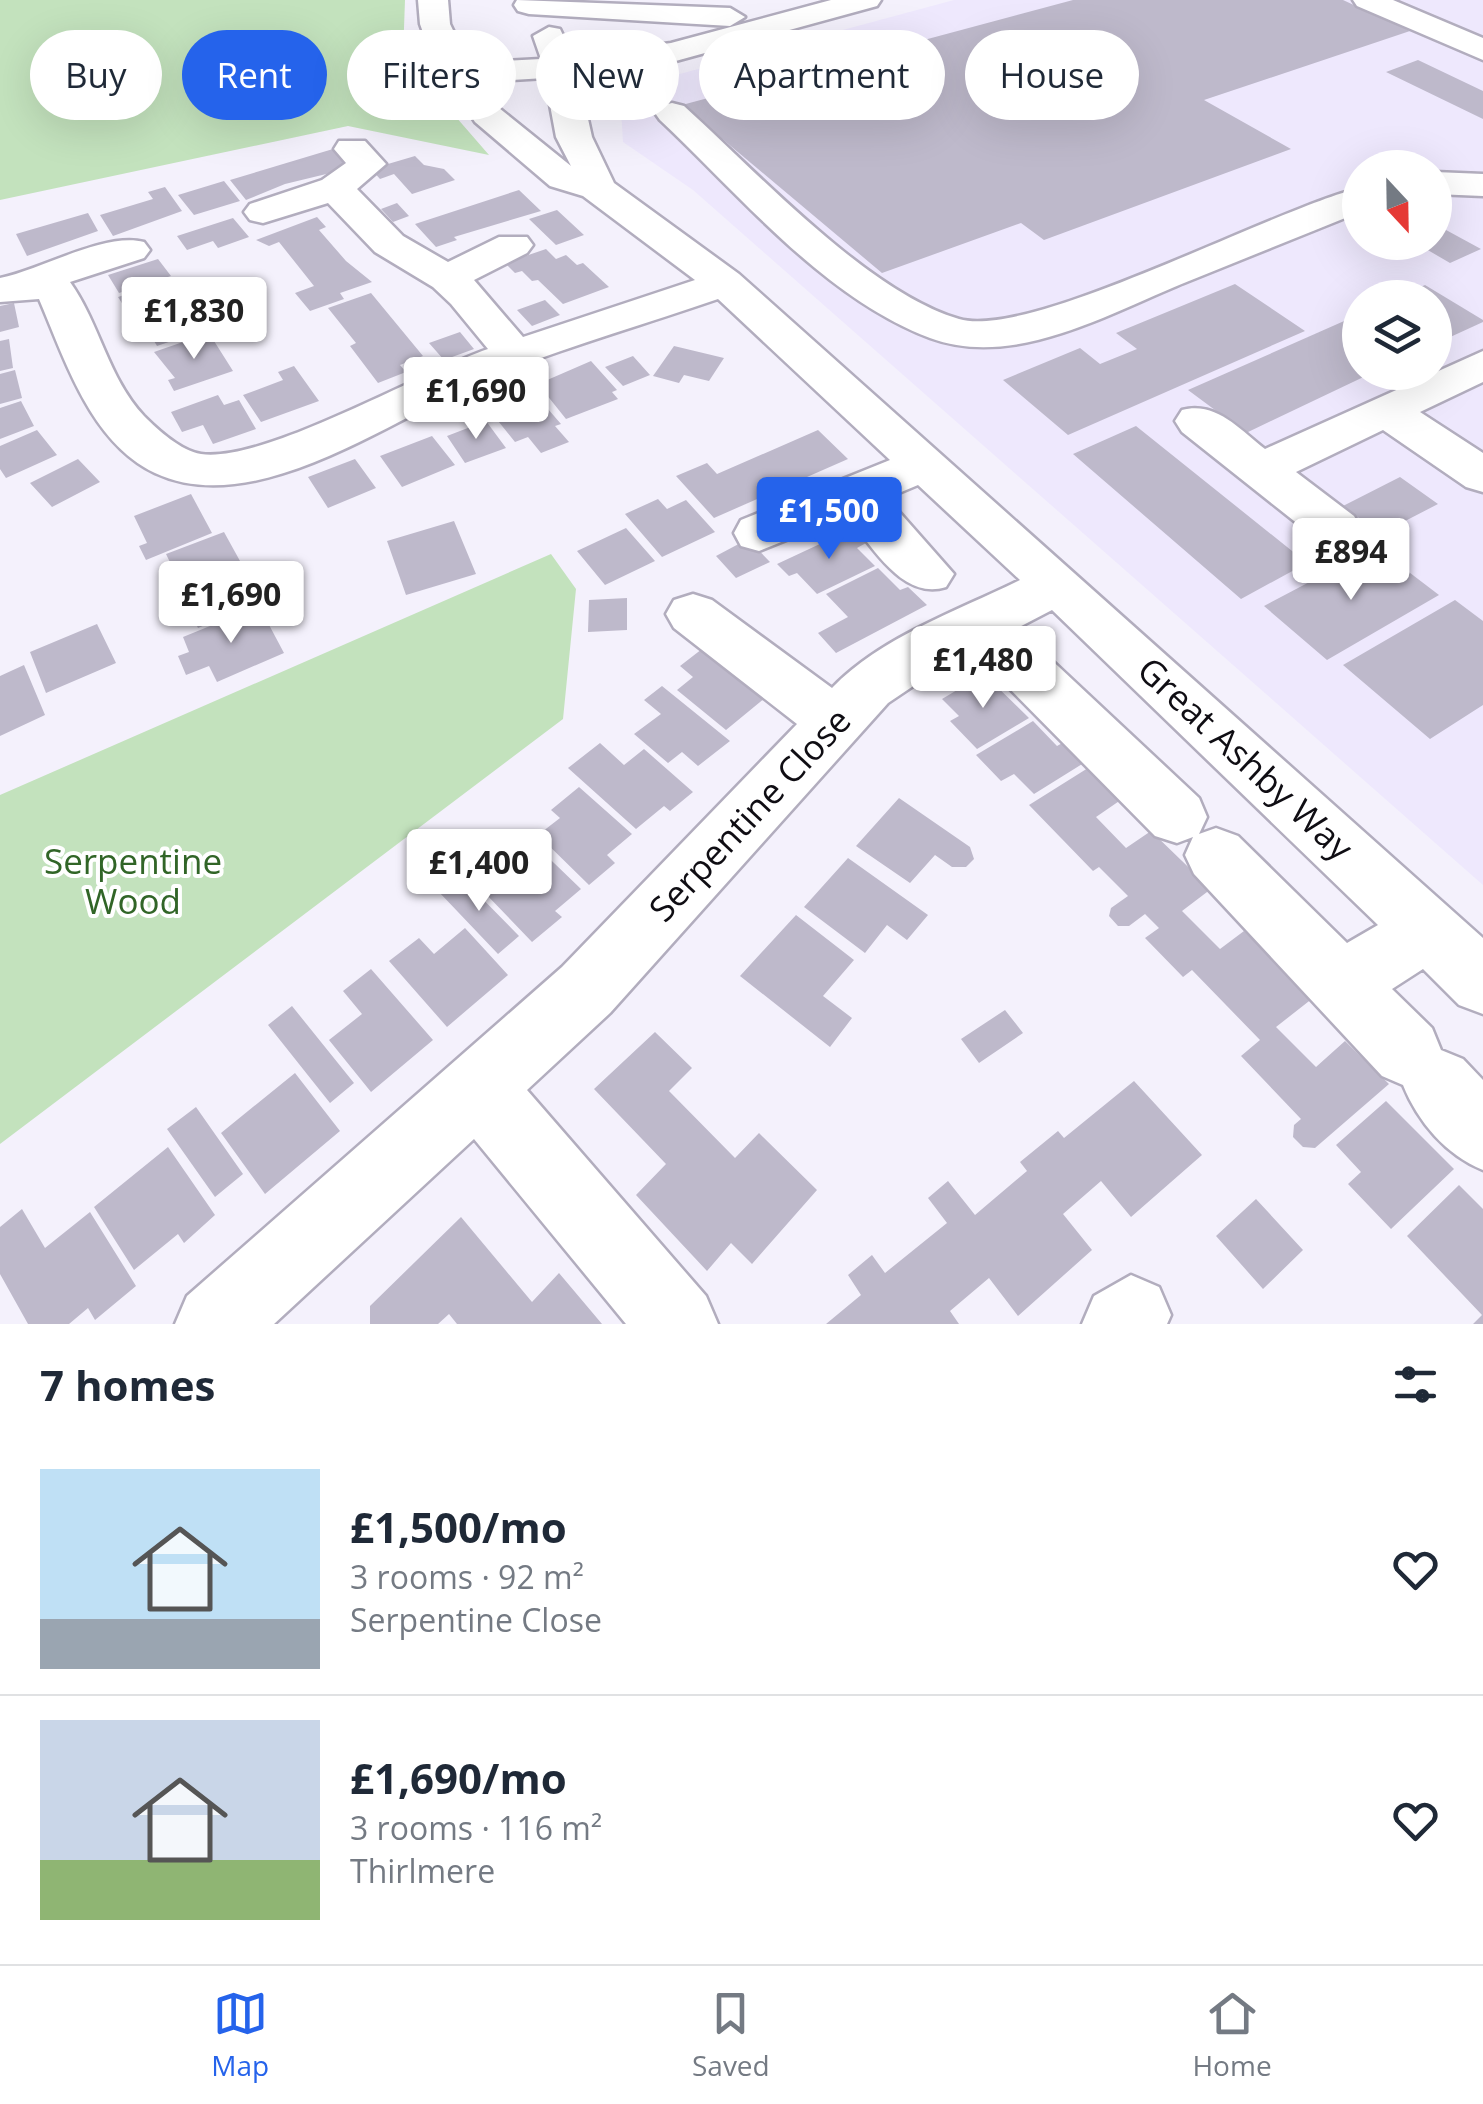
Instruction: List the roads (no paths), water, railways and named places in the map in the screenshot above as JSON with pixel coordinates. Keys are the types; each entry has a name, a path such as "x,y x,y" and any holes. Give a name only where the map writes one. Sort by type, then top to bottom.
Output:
{"street":[{"name":"Great Ashby Way","path":"433,0 438,30"},
{"path":"1368,0 1483,50"},
{"path":"527,2 665,16 793,18"},
{"path":"527,2 542,30"},
{"path":"679,49 769,29 793,18 855,3 878,30"},
{"path":"679,119 858,280 915,318 952,332 983,336 1040,326 1342,205"},
{"name":"Great Ashby Way","path":"493,120 564,178 596,188 724,282 1483,982"},
{"path":"571,120 574,135 594,169 596,188"},
{"path":"263,212 335,188 368,164 352,150"},
{"path":"1452,184 1483,185"},
{"path":"335,188 389,244 447,278 496,328 514,354"},
{"path":"447,278 513,245"},
{"path":"13,282 130,250"},
{"path":"13,282 62,300 86,362 114,412 170,460 202,470 245,468 280,458 514,354 580,335 724,282"},
{"path":"1264,468 1483,365"},
{"path":"1388,412 1476,471"},
{"path":"1198,421 1264,468 1336,528"},
{"path":"759,534 924,464"},
{"path":"854,492 928,574"},
{"name":"Serpentine Close","path":"215,1324 586,990 834,721 892,671 1054,586"},
{"path":"693,614 834,721"},
{"path":"1022,666 1342,982 1443,1090"},
{"path":"1121,762 1199,716"},
{"path":"1342,982 1431,930"},
{"path":"478,1088 678,1324"}],"park label":[{"name":"Serpentine Wood","path":"133,880"}]}
